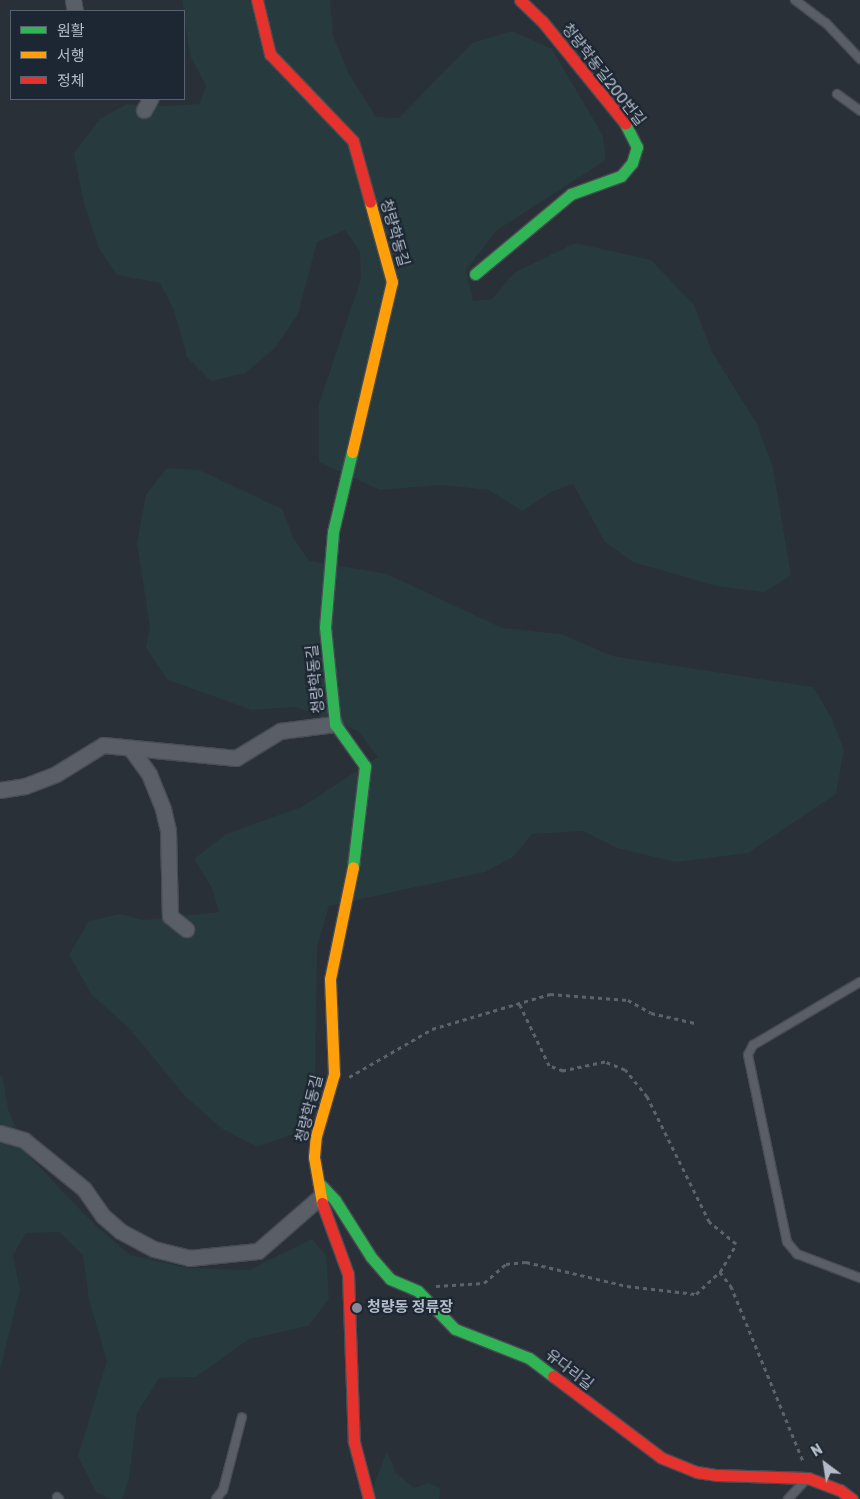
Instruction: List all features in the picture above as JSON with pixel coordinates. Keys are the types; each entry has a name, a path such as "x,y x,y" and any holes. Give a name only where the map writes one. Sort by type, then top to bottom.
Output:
{"street":[{"name":"청량학동길","path":"257,0 270,54 353,140 392,282 333,532 326,627 335,724 365,766 351,886 330,979 333,1086 316,1136 316,1180 320,1197 348,1274 354,1442 369,1499"},
{"name":"청량학동길200번길","path":"475,274 571,194 621,176 632,163 637,147 630,129 542,21 520,0"},
{"path":"0,790 25,786 56,774 103,745 236,758 280,731 335,724"},
{"path":"131,749 150,774 163,809 168,830 170,916 186,929"},
{"path":"0,1133 24,1140 84,1189 103,1216 120,1231 154,1248 189,1258 258,1251 320,1197"},
{"name":"유다리길","path":"316,1180 335,1200 381,1269 390,1279 418,1291 455,1329 529,1358 639,1441 677,1465 717,1475 808,1478 840,1490 852,1499"}],"lane":[{"path":"795,0 826,23 860,59"},
{"path":"837,94 860,110"},
{"path":"860,982 753,1045 748,1055 787,1242 798,1254 860,1278"},
{"path":"216,1499 223,1490 242,1417"},
{"path":"788,1499 808,1478"}],"path":[{"path":"333,1086 432,1029 550,994 628,1000 651,1013 694,1023"},
{"path":"418,1291 444,1285 484,1283 506,1264 526,1262 626,1286 696,1294 720,1272 736,1244 709,1222 647,1097 625,1070 605,1062 564,1071 549,1066 518,1002"},
{"path":"720,1272 731,1286 757,1346 808,1478"}],"green space":[{"path":"182,0 330,0 333,36 349,74 376,117 399,118 472,43 512,31 552,49 603,136 606,160 497,230 466,270 473,301 492,299 514,273 575,243 651,260 694,305 712,352 757,424 773,468 791,575 765,592 716,586 633,562 605,542 573,484 551,492 522,511 489,490 441,485 380,490 319,462 319,404 361,279 360,251 345,230 317,242 298,314 275,348 245,373 211,381 187,357 174,310 160,283 117,275 99,248 83,200 74,153 100,119 127,104 165,106 199,104 206,86 190,55 185,10"},
{"path":"167,468 199,470 282,509 294,539 309,561 387,574 502,628 561,634 612,656 813,687 831,717 844,749 836,794 748,853 676,862 617,848 583,831 532,834 513,857 485,872 329,906 317,947 315,1076 307,1112 298,1132 257,1147 221,1128 185,1096 129,1028 92,995 69,955 89,921 120,914 143,920 219,912 212,888 194,859 226,834 302,807 378,757 358,731 296,707 252,710 168,680 146,648 150,627 137,543 146,495"},
{"path":"0,1075 3,1078 8,1109 25,1152 94,1224 130,1255 188,1268 249,1270 312,1239 326,1255 329,1299 308,1326 249,1339 196,1377 159,1378 137,1413 129,1478 122,1499 111,1499 96,1492 78,1456 107,1361 89,1300 83,1255 60,1232 26,1233 13,1255 20,1290 0,1370"},
{"path":"387,1452 396,1473 414,1488 429,1483 440,1488 439,1499 368,1499"}],"traffic: fast":[{"path":"475,274 571,194 621,176 632,163 637,147 625,123"},
{"path":"352,452 333,532 325,627 335,724 365,766 353,867"},
{"path":"320,1184 335,1200 371,1257 390,1279 418,1291 455,1329 529,1358 553,1376"}],"traffic: slow":[{"path":"352,452 392,282 370,202"},
{"path":"322,1203 314,1157 316,1136 334,1074 330,979 353,867"}],"traffic: jam":[{"path":"257,0 270,54 353,141 370,202"},
{"path":"520,0 542,21 625,123"},
{"path":"322,1203 348,1274 354,1442 369,1499"},
{"path":"553,1376 662,1458 697,1472 717,1475 808,1478 840,1490 852,1499"}],"place":[{"name":"청량동 정류장","path":"357,1308"}]}
